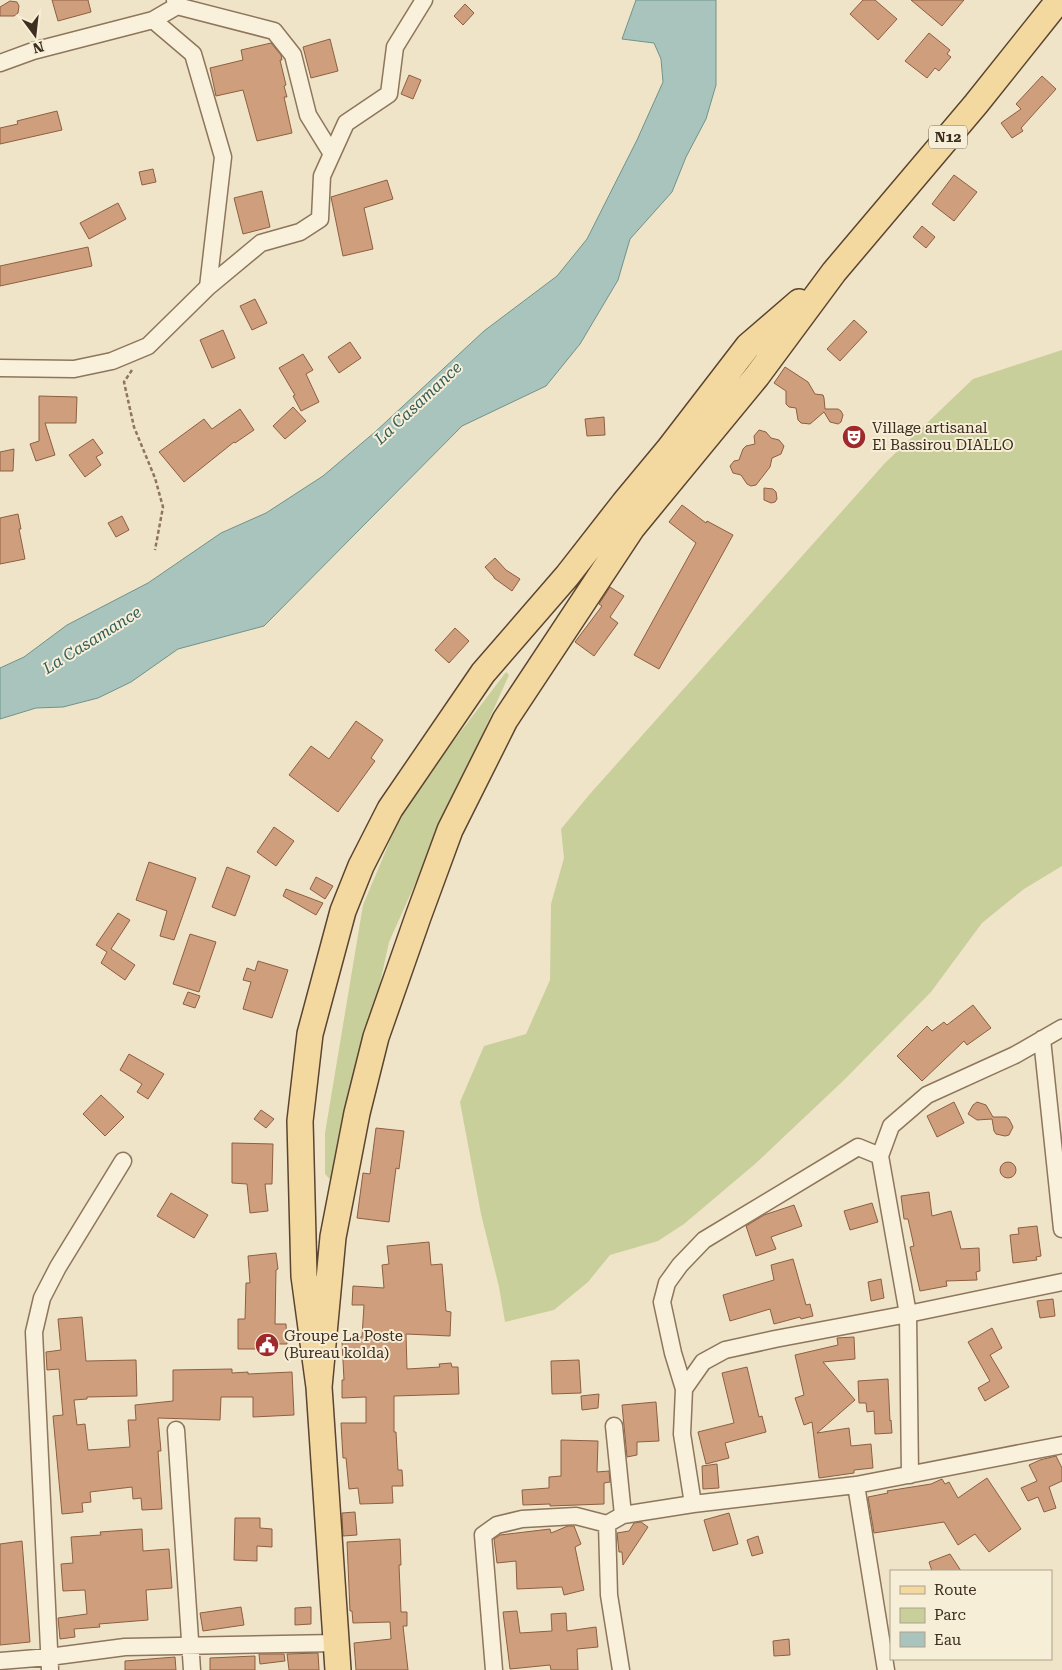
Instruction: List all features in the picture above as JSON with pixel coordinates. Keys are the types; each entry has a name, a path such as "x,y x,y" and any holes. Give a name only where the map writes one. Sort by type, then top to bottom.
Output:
{"main road":[{"name":"N12","path":"834,272 976,104 1059,0"},
{"path":"338,1670 320,1387 304,1276 300,1121 310,1034 343,911 361,866 390,809 484,673 567,576 748,346 834,272"},
{"path":"320,1387 332,1237 357,1113 376,1037 450,830 506,720 632,528 757,376 834,272"}],"street":[{"path":"0,63 33,51 153,20 176,3 192,0"},
{"path":"0,368 74,369 112,361 148,346 208,287 261,243 300,232 320,219 322,176 346,123 389,94 395,46 424,0"},
{"path":"176,3 274,31 292,55 308,115 332,154"},
{"path":"153,20 193,54 223,157 208,287"},
{"path":"910,1475 908,1314 880,1156 891,1126 927,1095 1015,1054 1062,1028"},
{"path":"1042,1039 1062,1229"},
{"path":"693,1504 682,1434 684,1389 673,1352 662,1302 667,1283 680,1265 704,1240 858,1147 880,1156"},
{"path":"50,1664 34,1332 42,1298 58,1267 123,1161"},
{"path":"684,1389 703,1362 725,1350 1062,1282"},
{"path":"614,1426 623,1515"},
{"path":"176,1430 192,1645 192,1670"},
{"path":"494,1670 482,1535 498,1525 522,1519 576,1516 607,1524 623,1515 693,1504 856,1485 1062,1445"},
{"path":"856,1485 886,1670"},
{"path":"607,1524 609,1595 621,1670"},
{"path":"0,1661 50,1664 125,1647 336,1643"}],"path":[{"path":"148,346 124,382 134,427 155,478 164,507 155,550"}],"green space":[{"path":"1062,350 1062,866 1024,889 982,923 931,992 843,1081 755,1164 684,1224 658,1241 610,1255 588,1282 554,1310 505,1322 499,1287 481,1214 460,1102 484,1046 526,1034 550,980 551,904 564,858 561,829 589,795 885,463 973,379"},
{"path":"506,672 509,675 389,942 336,1186 325,1174 325,1133 363,905 405,805"}],"water":[{"name":"La Casamance","path":"636,0 716,0 716,85 706,119 686,157 672,192 630,239 618,280 580,344 546,386 462,426 264,626 178,649 131,682 98,698 63,707 36,708 0,719 0,668 24,657 67,625 148,583 221,533 266,513 323,476 375,432 484,331 557,276 587,239 637,140 663,82 661,59 654,43 622,39"}],"building":[{"path":"52,0 88,0 91,12 58,21"},
{"path":"863,0 875,0 897,19 878,40 850,14"},
{"path":"911,0 964,0 942,26"},
{"path":"10,1 17,2 19,6 18,13 14,16 0,16 0,7"},
{"path":"465,4 474,13 463,25 454,16"},
{"path":"929,33 950,50 947,54 951,57 939,71 935,68 927,78 905,61"},
{"path":"330,39 338,71 311,78 303,47"},
{"path":"271,43 281,55 282,60 280,60 287,97 284,97 292,133 257,141 243,90 216,96 210,68 243,60 241,50"},
{"path":"409,75 421,80 413,99 401,94"},
{"path":"1042,76 1056,89 1021,128 1023,131 1012,138 1001,123 1021,109 1016,104"},
{"path":"57,111 62,130 0,144 0,128 18,124 17,121"},
{"path":"153,169 156,182 142,185 139,172"},
{"path":"954,175 977,192 954,221 932,204"},
{"path":"387,180 393,199 364,208 373,249 343,256 331,197"},
{"path":"262,191 270,227 243,234 234,198"},
{"path":"118,203 126,219 89,239 80,223"},
{"path":"922,226 935,237 926,248 913,237"},
{"path":"88,247 92,266 0,286 0,266"},
{"path":"255,299 267,323 252,330 240,306"},
{"path":"854,320 867,332 840,361 827,349"},
{"path":"223,330 235,358 212,368 200,340"},
{"path":"350,342 361,358 339,373 328,357"},
{"path":"303,354 313,370 306,374 319,402 301,411 293,396 295,395 279,368"},
{"path":"785,367 808,382 815,394 823,395 825,409 838,409 841,411 843,415 841,422 838,424 830,422 824,412 810,424 801,423 798,420 796,408 789,407 786,404 786,391 774,383"},
{"path":"39,396 77,397 76,423 45,423 55,455 36,461 30,444 39,441"},
{"path":"293,407 306,421 285,439 273,426"},
{"path":"240,409 254,430 234,442 184,482 159,452 204,419 212,429"},
{"path":"604,417 605,435 587,436 585,419"},
{"path":"759,430 766,432 771,438 779,440 784,446 781,454 772,458 770,467 756,485 751,486 747,484 741,475 733,473 730,466 734,461 739,460 746,446 755,444 754,436"},
{"path":"93,439 103,453 96,457 101,465 85,477 69,455"},
{"path":"14,449 13,471 0,471 0,452"},
{"path":"764,488 773,489 776,492 777,499 775,502 771,503 764,500"},
{"path":"682,505 706,523 707,521 733,535 659,669 634,655 696,543 669,522"},
{"path":"18,514 25,559 0,564 0,518"},
{"path":"122,516 129,530 116,537 108,523"},
{"path":"495,558 506,570 520,579 512,591 494,578 485,567"},
{"path":"610,587 624,596 610,617 618,623 594,656 575,642 602,606 599,604"},
{"path":"455,628 469,641 449,663 435,650"},
{"path":"356,721 383,740 371,758 375,761 338,812 289,775 311,746 329,759"},
{"path":"274,827 294,841 276,866 257,852"},
{"path":"149,862 196,878 174,940 160,936 167,911 136,900"},
{"path":"227,867 250,876 235,916 212,907"},
{"path":"316,877 333,886 325,899 310,889"},
{"path":"286,889 323,903 316,915 283,896"},
{"path":"118,913 130,920 111,949 135,965 125,980 101,963 107,952 96,945"},
{"path":"190,934 216,942 199,992 173,984"},
{"path":"258,961 288,970 272,1018 243,1009 251,982 243,980 247,968 255,971"},
{"path":"188,992 200,996 195,1008 183,1004"},
{"path":"973,1005 991,1028 967,1045 964,1041 922,1081 897,1056 927,1026 932,1031 944,1022 947,1025"},
{"path":"129,1054 164,1074 148,1099 137,1092 142,1084 120,1070"},
{"path":"101,1095 124,1117 105,1136 83,1114"},
{"path":"954,1102 964,1123 937,1137 927,1116"},
{"path":"977,1102 986,1105 993,1117 1006,1117 1009,1119 1013,1127 1009,1135 996,1134 992,1119 977,1120 968,1114"},
{"path":"261,1110 274,1119 266,1128 254,1119"},
{"path":"376,1128 404,1131 399,1169 396,1168 389,1222 357,1218 363,1173 370,1174"},
{"path":"232,1143 273,1144 272,1184 265,1184 268,1211 250,1213 247,1184 232,1183"},
{"path":"1008,1162 1016,1170 1008,1178 1000,1170"},
{"path":"929,1192 932,1216 951,1211 961,1249 979,1248 980,1271 976,1272 977,1280 946,1281 947,1286 920,1291 910,1247 914,1246 908,1219 904,1219 901,1196"},
{"path":"171,1193 208,1215 194,1238 157,1216"},
{"path":"872,1203 878,1222 850,1230 844,1211"},
{"path":"794,1205 802,1226 771,1237 776,1249 756,1256 746,1226 764,1215"},
{"path":"1037,1226 1041,1256 1036,1257 1037,1260 1013,1263 1010,1235 1019,1234 1018,1228"},
{"path":"429,1242 431,1265 442,1264 446,1311 451,1312 450,1336 406,1334 407,1369 440,1367 439,1364 451,1363 452,1367 458,1367 459,1394 394,1396 394,1432 396,1432 398,1470 402,1470 403,1486 392,1486 393,1503 360,1504 358,1488 349,1489 346,1458 343,1458 341,1423 366,1423 366,1397 342,1398 342,1380 344,1380 342,1342 354,1341 354,1337 362,1337 364,1305 352,1305 353,1286 384,1288 382,1265 389,1264 387,1246"},
{"path":"276,1253 278,1269 276,1270 275,1324 286,1324 287,1344 262,1344 262,1349 238,1349 238,1319 245,1319 246,1283 250,1283 248,1256"},
{"path":"793,1259 806,1305 810,1304 813,1316 801,1319 800,1317 774,1324 770,1309 730,1321 723,1295 774,1280 771,1265"},
{"path":"881,1279 884,1298 871,1301 868,1282"},
{"path":"1053,1299 1055,1316 1040,1318 1037,1301"},
{"path":"82,1317 86,1361 136,1360 137,1396 87,1397 87,1399 74,1400 77,1425 85,1424 88,1450 130,1447 128,1420 136,1420 135,1405 173,1401 173,1370 232,1369 232,1373 248,1372 248,1374 292,1372 294,1415 253,1417 253,1397 221,1397 220,1420 158,1418 161,1451 158,1451 162,1509 142,1510 141,1498 133,1499 132,1487 90,1492 91,1502 82,1503 83,1512 62,1514 53,1416 63,1415 59,1369 47,1370 46,1352 61,1350 58,1319"},
{"path":"992,1328 1002,1348 990,1355 1009,1387 985,1401 978,1388 990,1381 968,1342"},
{"path":"854,1337 855,1359 823,1362 855,1400 817,1433 849,1428 851,1446 871,1444 873,1468 819,1478 812,1422 804,1425 795,1398 804,1395 795,1355 838,1345 837,1338"},
{"path":"579,1360 581,1393 552,1394 551,1361"},
{"path":"747,1367 759,1417 762,1416 766,1432 725,1443 729,1458 706,1464 698,1432 734,1423 722,1373"},
{"path":"888,1379 892,1433 875,1434 874,1411 867,1412 866,1403 859,1403 858,1381"},
{"path":"599,1394 598,1408 582,1410 581,1396"},
{"path":"656,1402 659,1441 637,1442 637,1455 627,1457 622,1405"},
{"path":"561,1440 598,1441 597,1472 609,1471 610,1482 604,1483 604,1504 523,1505 522,1490 549,1488 549,1477 561,1476"},
{"path":"1056,1456 1062,1468 1062,1481 1049,1487 1056,1508 1044,1512 1038,1497 1028,1501 1021,1488 1037,1481 1029,1465"},
{"path":"717,1464 719,1488 703,1489 702,1466"},
{"path":"987,1478 1021,1529 989,1552 975,1534 958,1545 944,1522 874,1533 868,1497 888,1493 887,1491 931,1484 942,1479 945,1484 949,1482 958,1498"},
{"path":"355,1512 357,1535 343,1536 342,1513"},
{"path":"729,1513 738,1544 713,1551 704,1520"},
{"path":"235,1518 260,1518 260,1528 272,1529 272,1547 257,1546 257,1561 234,1560"},
{"path":"641,1522 648,1527 623,1565 622,1552 619,1552 617,1533 629,1531 634,1523"},
{"path":"568,1526 574,1526 581,1544 575,1547 584,1590 564,1595 562,1587 517,1589 516,1561 497,1563 494,1539 500,1535 550,1529 551,1533"},
{"path":"142,1529 143,1551 169,1549 172,1588 146,1590 148,1620 99,1624 100,1627 74,1629 75,1637 60,1639 58,1618 87,1614 85,1590 63,1591 61,1564 73,1563 71,1537 101,1535 100,1532"},
{"path":"758,1536 763,1553 752,1556 747,1540"},
{"path":"400,1539 401,1612 407,1612 407,1626 403,1626 408,1670 356,1670 354,1643 391,1639 390,1622 353,1623 352,1611 350,1611 347,1542"},
{"path":"22,1541 30,1642 0,1645 0,1544"},
{"path":"950,1554 960,1570 932,1570 929,1562"},
{"path":"241,1607 244,1625 203,1631 200,1613"},
{"path":"311,1607 311,1624 295,1625 295,1608"},
{"path":"517,1611 520,1633 552,1631 551,1614 566,1613 567,1631 596,1627 598,1647 577,1649 578,1670 551,1670 550,1665 510,1669 503,1612"},
{"path":"789,1639 790,1655 774,1656 773,1641"},
{"path":"318,1653 319,1670 289,1670 287,1654"},
{"path":"259,1654 284,1654 285,1661 260,1664"},
{"path":"255,1656 255,1670 210,1670 210,1658"},
{"path":"175,1657 176,1670 125,1670 125,1661"}],"place":[{"name":"Village artisanal El Bassirou DIALLO","path":"854,437"},
{"name":"Groupe La Poste (Bureau kolda)","path":"267,1345"}]}
